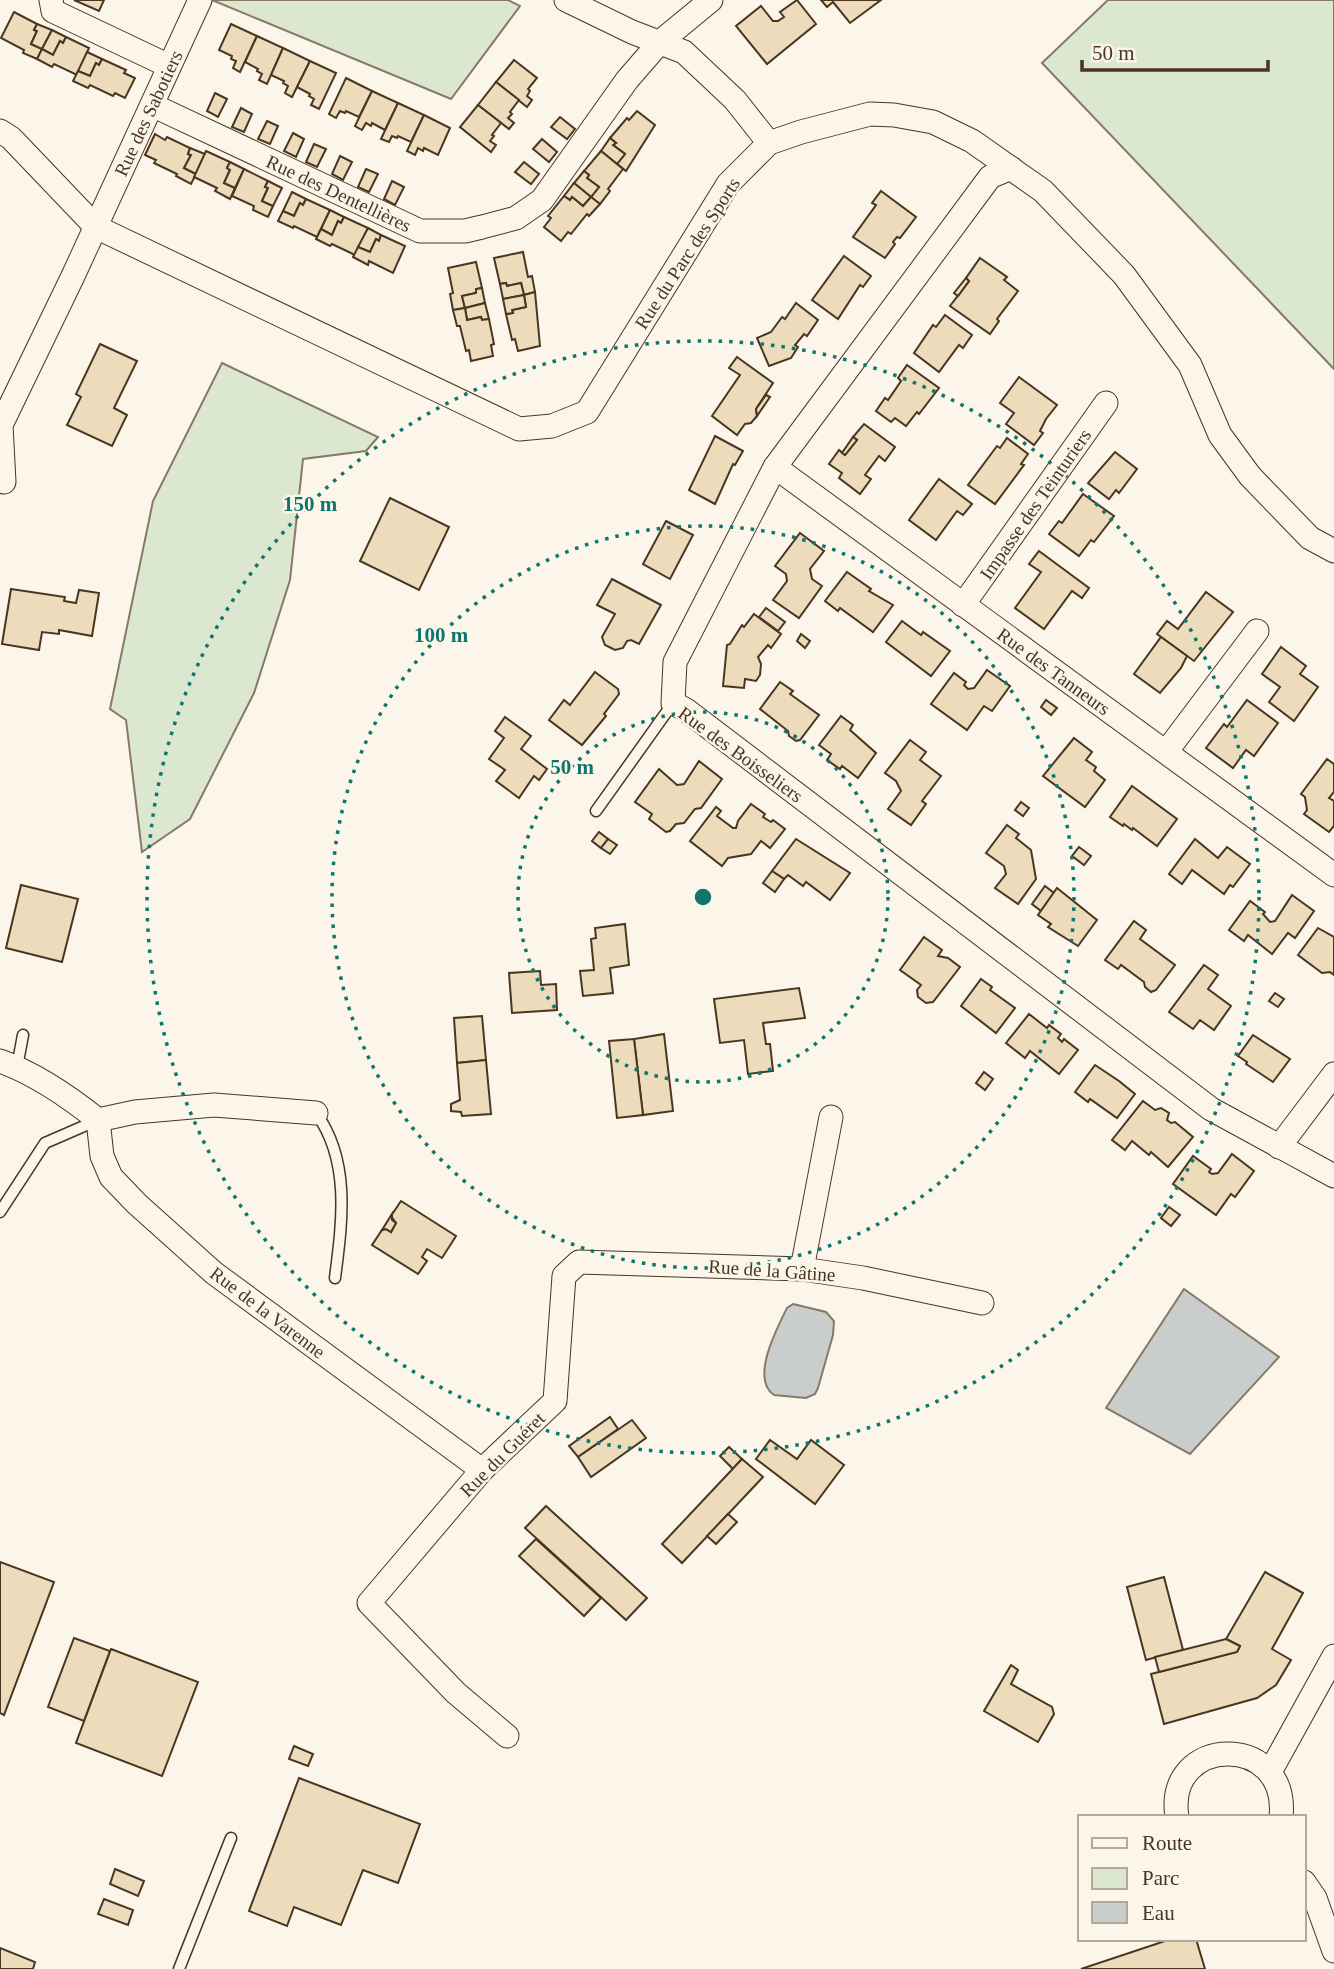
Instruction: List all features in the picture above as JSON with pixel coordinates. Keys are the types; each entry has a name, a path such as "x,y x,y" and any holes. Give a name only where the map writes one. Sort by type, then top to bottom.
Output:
{"street":[{"path":"51,0 53,11 169,66"},
{"name":"Rue des Sabotiers","path":"4,482 1,425 200,0"},
{"path":"566,0 632,32 684,52 735,100 769,143"},
{"name":"Rue des Dentellières","path":"152,105 420,231 465,231 516,218 542,201 627,80 660,42 712,0"},
{"name":"Rue du Parc des Sports","path":"0,131 11,138 96,227 519,429 552,426 587,412 727,184 769,143 870,114 933,122 972,141 1044,191 1124,275 1190,365 1220,435 1236,458 1310,537 1334,551"},
{"name":"Rue des Boisseliers","path":"1011,168 990,177 775,467 675,662 673,704 686,710 1211,1109 1334,1176"},
{"name":"Impasse des Teinturiers","path":"963,605 1106,403"},
{"name":"Rue des Tanneurs","path":"775,467 1333,872"},
{"path":"1166,752 1257,631"},
{"path":"8,1064 69,1096 98,1119 135,1112 214,1105 316,1113"},
{"path":"1279,1147 1334,1074"},
{"path":"802,1269 831,1117"},
{"name":"Rue de la Varenne","path":"98,1119 102,1156 111,1177 137,1204 214,1273 482,1470"},
{"name":"Rue de la Gâtine","path":"564,1276 579,1262 802,1269 863,1278 982,1303"},
{"name":"Rue du Guéret","path":"508,1736 456,1693 369,1603 482,1470 555,1401 564,1276"},
{"path":"1270,1772 1334,1656"},
{"path":"1177,1815 1174,1801 1179,1783 1189,1769 1204,1758 1221,1753 1239,1754 1256,1760 1270,1772 1279,1787 1281,1815"},
{"path":"1306,1885 1315,1898 1334,1951"}],"lane":[{"path":"596,811 673,704"},
{"path":"8,1064 23,1035"},
{"path":"316,1113 338,1155 341,1183 335,1279"},
{"path":"0,1212 45,1143 98,1119"},
{"path":"179,1969 231,1838"}],"green space":[{"path":"212,0 508,0 520,6 451,99"},
{"path":"1108,0 1334,0 1334,369 1042,63"},
{"path":"222,363 378,437 366,451 303,459 290,580 254,693 190,819 142,852 126,720 110,709 153,501"}],"water":[{"path":"1184,1289 1279,1357 1190,1454 1106,1408"},
{"path":"793,1304 826,1312 834,1321 833,1335 818,1388 815,1394 806,1398 774,1395 767,1387 764,1377 772,1340 787,1308"}],"building":[{"path":"74,0 104,0 99,11"},
{"path":"797,0 816,24 767,64 736,26 761,6 773,21 778,21 784,17 780,12"},
{"path":"821,0 881,0 850,23 833,2 827,7"},
{"path":"14,12 37,24 31,44 42,49 37,59 1,38"},
{"path":"37,24 52,30 42,49 31,44"},
{"path":"231,24 257,36 240,72 233,68 236,61 231,59 232,56 219,50"},
{"path":"52,30 66,37 63,43 60,41 53,55 42,49"},
{"path":"257,36 283,48 267,84 259,80 262,74 258,69 245,62"},
{"path":"66,37 89,48 77,75 37,59 42,49 53,55 60,41 63,43"},
{"path":"283,48 310,61 292,97 285,93 288,86 284,81 271,75"},
{"path":"87,52 102,59 99,65 96,63 90,76 78,71"},
{"path":"102,59 126,70 124,73 135,78 125,98 73,81 78,71 90,76 96,63 99,65"},
{"path":"514,60 537,78 528,89 530,91 527,96 532,100 527,107 496,82"},
{"path":"310,61 336,73 319,109 311,105 314,99 310,94 297,87"},
{"path":"346,78 372,91 359,117 340,111 336,118 329,114"},
{"path":"496,82 519,100 510,112 512,114 508,118 514,123 509,129 478,105"},
{"path":"372,91 398,103 385,130 372,123 371,126 366,123 362,130 355,126"},
{"path":"215,93 227,99 218,117 207,111"},
{"path":"398,103 424,115 411,142 398,136 392,136 389,142 381,139"},
{"path":"478,105 501,123 492,135 494,136 490,141 496,145 491,152 460,127"},
{"path":"241,108 252,114 244,132 232,127"},
{"path":"637,111 655,125 626,171 617,164 625,154 613,145 616,143 610,138 627,118 629,120"},
{"path":"424,115 450,128 438,155 424,148 423,151 418,148 415,155 407,151"},
{"path":"560,117 575,129 567,139 551,127"},
{"path":"267,121 278,126 270,144 258,139"},
{"path":"293,133 304,139 296,157 284,151"},
{"path":"155,134 190,148 188,154 191,155 184,168 196,174 191,184 145,155"},
{"path":"610,138 616,143 613,145 625,154 617,164 601,151"},
{"path":"542,139 557,152 549,162 533,149"},
{"path":"314,144 326,149 317,167 306,162"},
{"path":"190,148 205,154 196,174 184,168 191,155 188,154"},
{"path":"206,151 230,162 227,168 230,170 224,183 235,188 230,199 215,191 217,188 194,177"},
{"path":"601,151 623,169 600,204 591,197 599,187 587,178 589,175 584,171"},
{"path":"340,156 352,162 343,180 332,174"},
{"path":"230,162 244,169 235,188 224,183 230,170 227,168"},
{"path":"524,162 539,174 531,184 515,172"},
{"path":"244,169 268,181 262,201 273,206 268,217 253,210 254,206 232,196"},
{"path":"366,169 378,174 369,192 358,187"},
{"path":"584,171 589,175 587,178 599,187 591,197 574,183"},
{"path":"268,181 282,188 273,206 262,201"},
{"path":"392,181 404,187 395,205 384,199"},
{"path":"574,183 591,197 583,206 572,197 570,200 564,196"},
{"path":"881,191 916,217 900,238 897,237 893,242 895,244 885,258 853,237 876,205 872,203"},
{"path":"292,192 306,199 303,205 300,203 294,216 283,211"},
{"path":"564,196 570,200 572,197 583,206 591,197 600,204 561,241 544,227 551,218 548,216"},
{"path":"306,199 330,210 317,237 278,221 283,211 294,216 300,203 303,205"},
{"path":"330,210 344,217 341,223 338,221 332,235 321,229"},
{"path":"344,217 368,228 355,255 316,239 321,229 332,235 338,221 341,223"},
{"path":"368,228 381,235 370,252 358,247"},
{"path":"381,235 405,246 393,273 369,261 368,265 353,257 358,247 370,252"},
{"path":"523,252 528,277 532,276 535,292 524,295 521,283 507,286 506,283 500,284 494,258"},
{"path":"844,256 871,276 863,287 860,285 838,319 812,300"},
{"path":"980,258 1007,277 1004,280 1018,291 997,319 999,321 990,334 950,306 969,281 966,278"},
{"path":"476,262 482,288 476,289 476,293 462,296 465,308 453,310 448,268"},
{"path":"966,278 969,281 958,296 954,293"},
{"path":"506,283 507,286 521,283 524,295 503,299 500,284"},
{"path":"482,288 485,303 465,308 462,296 476,293 476,289"},
{"path":"535,292 540,346 518,351 515,339 512,340 506,314 526,307 524,295"},
{"path":"524,295 526,307 506,314 503,299"},
{"path":"485,303 489,319 482,320 481,317 467,320 465,308"},
{"path":"796,303 818,320 807,336 804,334 795,345 798,347 791,358 769,366 757,338 771,332 782,317 785,319"},
{"path":"465,308 467,320 481,317 482,320 489,319 494,344 491,345 493,356 471,361 453,310"},
{"path":"945,315 972,335 963,348 959,345 939,372 914,353 933,325 936,327"},
{"path":"100,344 137,361 114,408 127,415 112,446 67,425 81,397 76,394"},
{"path":"737,357 773,383 756,409 757,416 751,423 745,424 737,435 712,416 740,375 729,368"},
{"path":"907,365 939,388 906,426 895,418 891,422 876,411 885,398 888,400 901,381 898,378"},
{"path":"1019,377 1057,405 1046,419 1040,431 1043,433 1034,445 1006,424 1014,413 1000,403"},
{"path":"766,395 770,397 757,416 756,409"},
{"path":"864,424 895,447 885,461 879,456 865,475 871,479 860,494 839,478 842,473 829,464 839,450 845,455 857,440 853,437"},
{"path":"715,436 743,451 735,465 733,464 715,504 689,490"},
{"path":"853,437 857,440 845,455 842,453"},
{"path":"1007,438 1028,454 1021,464 1024,465 995,504 968,485 997,446 1000,448"},
{"path":"1115,452 1137,469 1119,493 1116,490 1109,499 1088,483"},
{"path":"939,479 972,504 963,515 957,511 936,540 909,520"},
{"path":"1083,494 1114,516 1079,556 1049,534 1059,521 1062,523"},
{"path":"390,498 449,527 419,590 360,561"},
{"path":"666,521 693,535 670,579 643,564"},
{"path":"800,533 824,551 810,569 812,579 822,586 799,618 773,600 787,581 786,574 775,566"},
{"path":"1039,551 1089,588 1082,598 1072,591 1044,629 1015,608 1041,572 1029,564"},
{"path":"847,572 871,589 869,591 893,605 873,632 840,608 838,611 825,601"},
{"path":"612,579 661,605 639,644 627,641 623,648 615,650 605,645 602,637 615,614 597,605"},
{"path":"11,589 65,597 64,601 76,603 79,590 99,593 92,636 59,630 59,634 42,632 39,650 2,644"},
{"path":"1206,592 1233,612 1194,661 1157,634 1167,621 1178,629"},
{"path":"766,608 785,622 778,631 759,617"},
{"path":"754,614 781,634 771,648 768,645 758,657 761,664 760,675 756,681 745,679 744,688 723,686 727,645"},
{"path":"902,621 950,651 931,676 886,642"},
{"path":"801,634 810,641 805,648 797,641"},
{"path":"1161,637 1187,656 1181,668 1160,693 1134,674"},
{"path":"1281,647 1306,666 1300,674 1318,687 1294,721 1269,702 1280,687 1262,674"},
{"path":"987,670 1010,686 992,711 984,706 967,730 931,704 954,673 966,682 964,685 968,689 974,688"},
{"path":"595,672 618,689 619,694 604,714 606,716 582,745 549,720 564,700 570,705"},
{"path":"780,682 793,691 790,694 819,715 800,740 796,741 789,736 788,731 760,709"},
{"path":"1046,700 1057,708 1051,715 1041,707"},
{"path":"1247,700 1278,723 1254,756 1246,750 1233,768 1206,748 1224,724 1227,727"},
{"path":"841,716 853,725 850,730 876,753 858,778 842,766 840,769 827,760 831,754 819,745"},
{"path":"505,717 531,736 521,749 547,769 539,780 534,776 519,798 496,781 505,770 489,759 504,738 495,731"},
{"path":"1074,738 1092,752 1086,760 1096,767 1094,771 1105,780 1085,807 1043,776"},
{"path":"910,740 926,752 920,760 941,776 922,801 926,804 911,825 888,809 901,791 896,781 885,773"},
{"path":"1327,759 1334,764 1334,792 1329,798 1334,801 1334,826 1329,832 1304,814 1307,810 1305,797 1301,794"},
{"path":"699,761 722,779 701,808 695,809 684,823 676,824 666,832 649,819 652,814 635,802 659,769 677,785 684,784"},
{"path":"1132,786 1177,819 1157,846 1133,828 1132,830 1124,824 1123,826 1110,817"},
{"path":"1021,802 1029,808 1023,816 1015,810"},
{"path":"751,804 765,814 763,817 771,822 773,820 785,829 770,848 761,841 751,854 728,858 722,866 690,841 716,807 721,811 717,816 736,828"},
{"path":"1007,825 1019,834 1016,838 1031,850 1036,879 1018,904 995,888 1006,874 1004,866 986,853"},
{"path":"599,832 608,839 601,848 592,841"},
{"path":"608,839 617,845 610,854 601,848"},
{"path":"796,839 850,873 830,900 806,882 803,886 788,875 784,879 772,871"},
{"path":"1195,839 1218,858 1227,847 1250,864 1233,887 1230,885 1224,894 1192,870 1182,884 1169,874"},
{"path":"1079,847 1091,856 1084,865 1072,856"},
{"path":"772,871 784,879 775,892 763,883"},
{"path":"21,885 78,899 62,962 6,948"},
{"path":"1045,886 1054,893 1041,911 1032,904"},
{"path":"1057,888 1097,920 1078,946 1048,927 1051,924 1038,915"},
{"path":"1292,895 1314,911 1295,938 1288,933 1272,954 1248,935 1244,941 1229,930 1250,901 1265,912 1263,914 1270,922 1275,921"},
{"path":"1134,921 1146,930 1140,939 1175,965 1156,990 1151,992 1144,982 1121,965 1118,969 1105,960"},
{"path":"625,924 629,965 610,968 613,993 583,996 580,971 594,970 591,939 596,938 595,928"},
{"path":"1318,928 1334,937 1334,975 1330,972 1322,973 1298,955"},
{"path":"924,937 942,950 938,956 948,958 960,967 933,1002 926,1003 918,997 917,990 921,985 900,970"},
{"path":"1204,965 1218,975 1208,989 1231,1006 1214,1030 1200,1020 1193,1029 1169,1012"},
{"path":"540,971 541,985 556,984 557,1010 512,1013 509,973"},
{"path":"981,979 992,987 990,990 1015,1008 996,1033 961,1006"},
{"path":"799,988 805,1018 763,1023 766,1044 770,1044 773,1071 748,1074 744,1040 720,1043 714,999"},
{"path":"1275,993 1284,999 1278,1007 1269,1001"},
{"path":"1029,1014 1047,1028 1049,1025 1061,1034 1058,1038 1062,1042 1064,1039 1078,1050 1059,1074 1030,1051 1025,1058 1006,1043"},
{"path":"482,1016 486,1060 457,1063 454,1018"},
{"path":"664,1034 673,1111 643,1115 634,1039"},
{"path":"1253,1035 1290,1059 1273,1082 1238,1056"},
{"path":"634,1039 643,1115 617,1118 609,1041"},
{"path":"486,1060 491,1114 462,1116 461,1112 451,1111 451,1104 460,1100 457,1063"},
{"path":"1095,1065 1135,1094 1117,1118 1075,1092"},
{"path":"984,1072 993,1079 985,1090 976,1083"},
{"path":"1143,1101 1155,1110 1161,1108 1169,1113 1167,1120 1175,1122 1193,1137 1168,1167 1151,1152 1149,1155 1132,1141 1125,1150 1112,1140"},
{"path":"1232,1154 1254,1171 1235,1197 1231,1194 1216,1215 1173,1184 1193,1156 1211,1169 1209,1172 1212,1174 1218,1173"},
{"path":"401,1201 456,1236 442,1258 427,1249 422,1257 427,1261 418,1274 372,1245 382,1230 391,1232 396,1223 391,1216"},
{"path":"1169,1207 1180,1215 1171,1226 1161,1218"},
{"path":"392,1214 392,1220 396,1223 391,1232 382,1230"},
{"path":"610,1417 618,1429 578,1457 569,1446"},
{"path":"632,1420 646,1438 591,1477 578,1457"},
{"path":"770,1440 797,1459 811,1440 844,1465 815,1504 756,1459"},
{"path":"729,1447 742,1459 733,1469 720,1456"},
{"path":"742,1459 763,1477 682,1563 662,1544"},
{"path":"546,1506 647,1598 626,1620 525,1528"},
{"path":"728,1514 737,1522 716,1544 707,1536"},
{"path":"536,1539 601,1598 584,1616 519,1556"},
{"path":"0,1562 54,1582 4,1715 0,1713"},
{"path":"1265,1572 1303,1593 1272,1649 1291,1660 1276,1685 1257,1698 1164,1724 1151,1674 1237,1652 1240,1646 1226,1639"},
{"path":"1164,1577 1183,1650 1146,1660 1127,1587"},
{"path":"74,1638 110,1651 84,1721 48,1707"},
{"path":"1226,1639 1240,1646 1237,1652 1159,1672 1155,1657"},
{"path":"111,1649 198,1682 162,1776 76,1743"},
{"path":"1011,1665 1018,1670 1011,1684 1052,1707 1054,1714 1038,1742 984,1711"},
{"path":"294,1746 313,1754 308,1766 289,1759"},
{"path":"299,1778 420,1824 398,1883 363,1870 341,1925 294,1907 287,1926 249,1911"},
{"path":"115,1869 144,1881 138,1896 110,1884"},
{"path":"104,1899 133,1910 128,1925 98,1914"},
{"path":"1165,1941 1197,1941 1205,1969 1081,1969"},
{"path":"0,1948 35,1962 33,1969 0,1969"}]}
